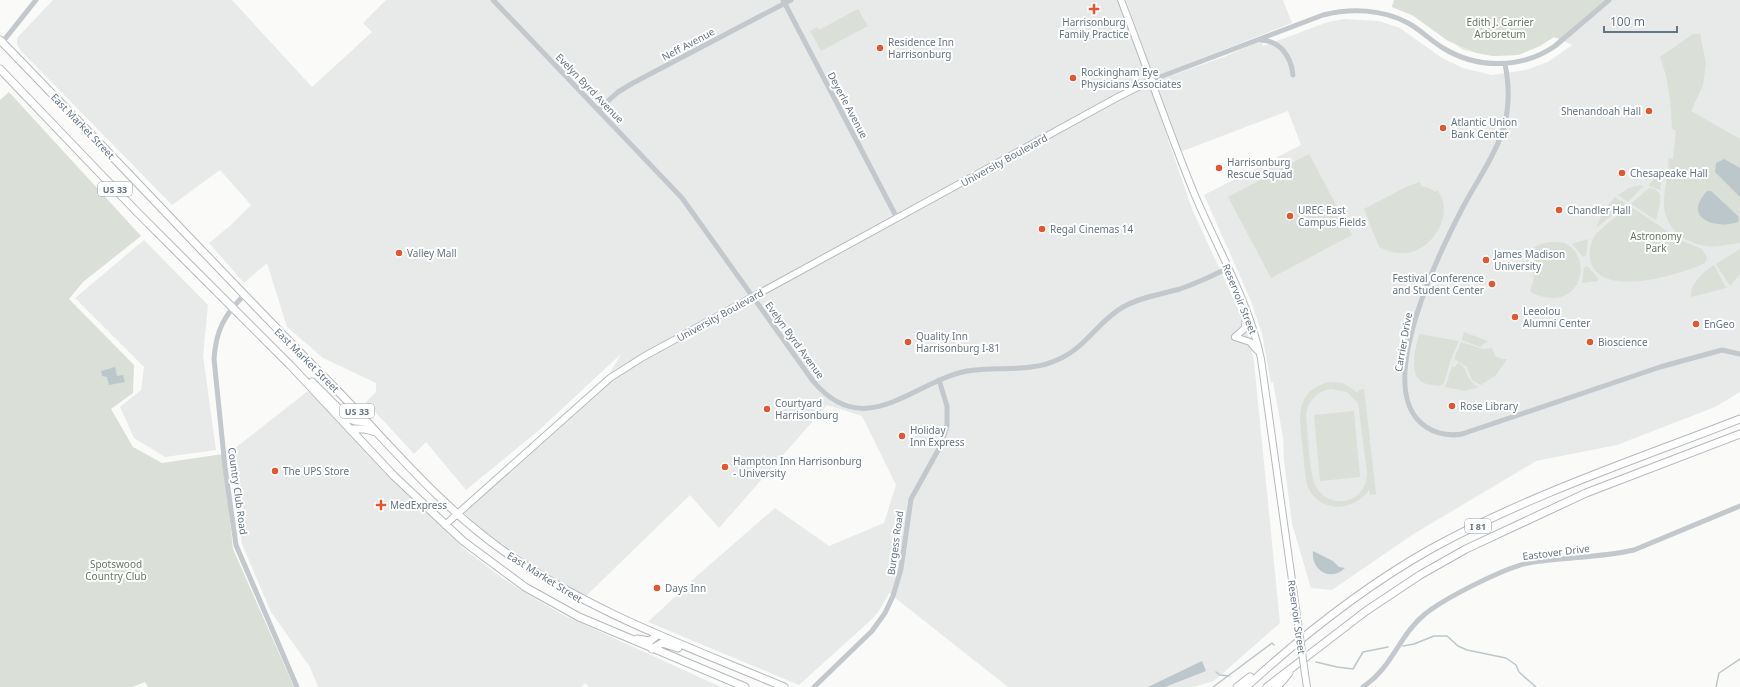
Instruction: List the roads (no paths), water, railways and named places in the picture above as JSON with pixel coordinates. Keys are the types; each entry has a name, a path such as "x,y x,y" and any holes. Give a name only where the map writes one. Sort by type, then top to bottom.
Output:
{"highway":[{"name":"East Market Street","path":"1,42 401,459 476,531 558,586 588,603 657,635 784,687"},
{"name":"East Market Street","path":"0,69 137,212 291,366 391,472 470,548 525,587 578,617 745,687"},
{"path":"291,366 320,389 349,419 367,422"},
{"name":"I 81","path":"1246,687 1282,653 1349,602 1439,545 1515,508 1566,486 1740,419"},
{"path":"350,429 365,429 376,432"},
{"name":"I 81","path":"1268,687 1366,610 1420,575 1466,549 1586,493 1740,434"},
{"path":"617,634 646,641 650,641 657,635"},
{"path":"652,649 662,643 681,650 690,648"},
{"path":"1237,687 1282,653"},
{"path":"1278,687 1294,666"}],"main road":[{"name":"Reservoir Street","path":"1121,0 1194,192 1245,306 1254,333 1260,357 1307,687"},
{"name":"University Boulevard","path":"445,525 510,464 610,378 643,357 1118,97 1152,80"},
{"path":"1245,306 1246,323 1243,331 1235,337 1250,342 1260,357"}],"street":[{"path":"1,42 36,0"},
{"name":"Evelyn Byrd Avenue","path":"493,0 688,205 814,383 827,395 839,402 861,408 882,407 899,401 939,380 968,371 1031,367 1054,362 1077,349 1108,318 1123,307 1189,286 1228,268"},
{"name":"Neff Avenue","path":"598,110 613,96 632,83 784,2 791,0"},
{"name":"University Boulevard","path":"1152,80 1260,40 1295,25 1336,12 1355,10 1374,12 1408,23 1442,48 1462,58 1485,63 1505,64 1529,59 1546,52 1568,36 1609,0"},
{"name":"Deyerle Avenue","path":"784,2 897,218"},
{"path":"1260,40 1270,40 1281,47 1290,62 1293,75"},
{"name":"Carrier Drive","path":"1505,64 1508,104 1502,134 1494,152 1451,230 1419,303 1414,322 1406,368 1406,389 1409,406 1415,417 1424,425 1436,432 1451,435 1462,434 1660,367 1722,350 1740,354"},
{"name":"Country Club Road","path":"244,295 226,315 219,331 214,359 225,467 236,545 297,687"},
{"name":"Burgess Road","path":"814,687 872,631 885,613 893,596 901,569 911,499 941,445 947,426 947,406 939,380"},
{"name":"Eastover Drive","path":"1363,687 1379,675 1409,630 1426,614 1488,579 1530,563 1618,554 1634,550 1740,506"}],"waterway":[{"path":"1403,646 1414,644 1434,636 1447,636 1458,646 1467,650 1506,658 1516,665 1519,672 1536,687"},
{"path":"1213,687 1272,643 1274,645"},
{"path":"1316,662 1353,669 1363,652 1388,647"},
{"path":"1716,687 1719,673 1740,659"},
{"path":"1216,672 1220,675 1229,676"}],"place":[{"name":"Harrisonburg Family Practice","path":"1094,9"},
{"name":"Residence Inn Harrisonburg","path":"880,48"},
{"name":"Rockingham Eye Physicians Associates","path":"1073,78"},
{"name":"Shenandoah Hall","path":"1649,111"},
{"name":"Atlantic Union Bank Center","path":"1443,128"},
{"name":"Harrisonburg Rescue Squad","path":"1219,168"},
{"name":"Chesapeake Hall","path":"1622,173"},
{"name":"Chandler Hall","path":"1559,210"},
{"name":"UREC East Campus Fields","path":"1290,216"},
{"name":"Regal Cinemas 14","path":"1042,229"},
{"name":"Valley Mall","path":"399,253"},
{"name":"James Madison University","path":"1486,260"},
{"name":"Festival Conference and Student Center","path":"1492,284"},
{"name":"Leeolou Alumni Center","path":"1515,317"},
{"name":"EnGeo","path":"1696,324"},
{"name":"Quality Inn Harrisonburg I-81","path":"908,342"},
{"name":"Bioscience","path":"1590,342"},
{"name":"Rose Library","path":"1452,406"},
{"name":"Courtyard Harrisonburg","path":"767,409"},
{"name":"Holiday Inn Express","path":"902,436"},
{"name":"Hampton Inn Harrisonburg - University","path":"725,467"},
{"name":"The UPS Store","path":"275,471"},
{"name":"MedExpress","path":"381,505"},
{"name":"Days Inn","path":"657,588"}],"park label":[{"name":"Edith J. Carrier Arboretum","path":"1500,28"},
{"name":"Astronomy Park","path":"1656,242"},
{"name":"Spotswood Country Club","path":"116,570"}]}
